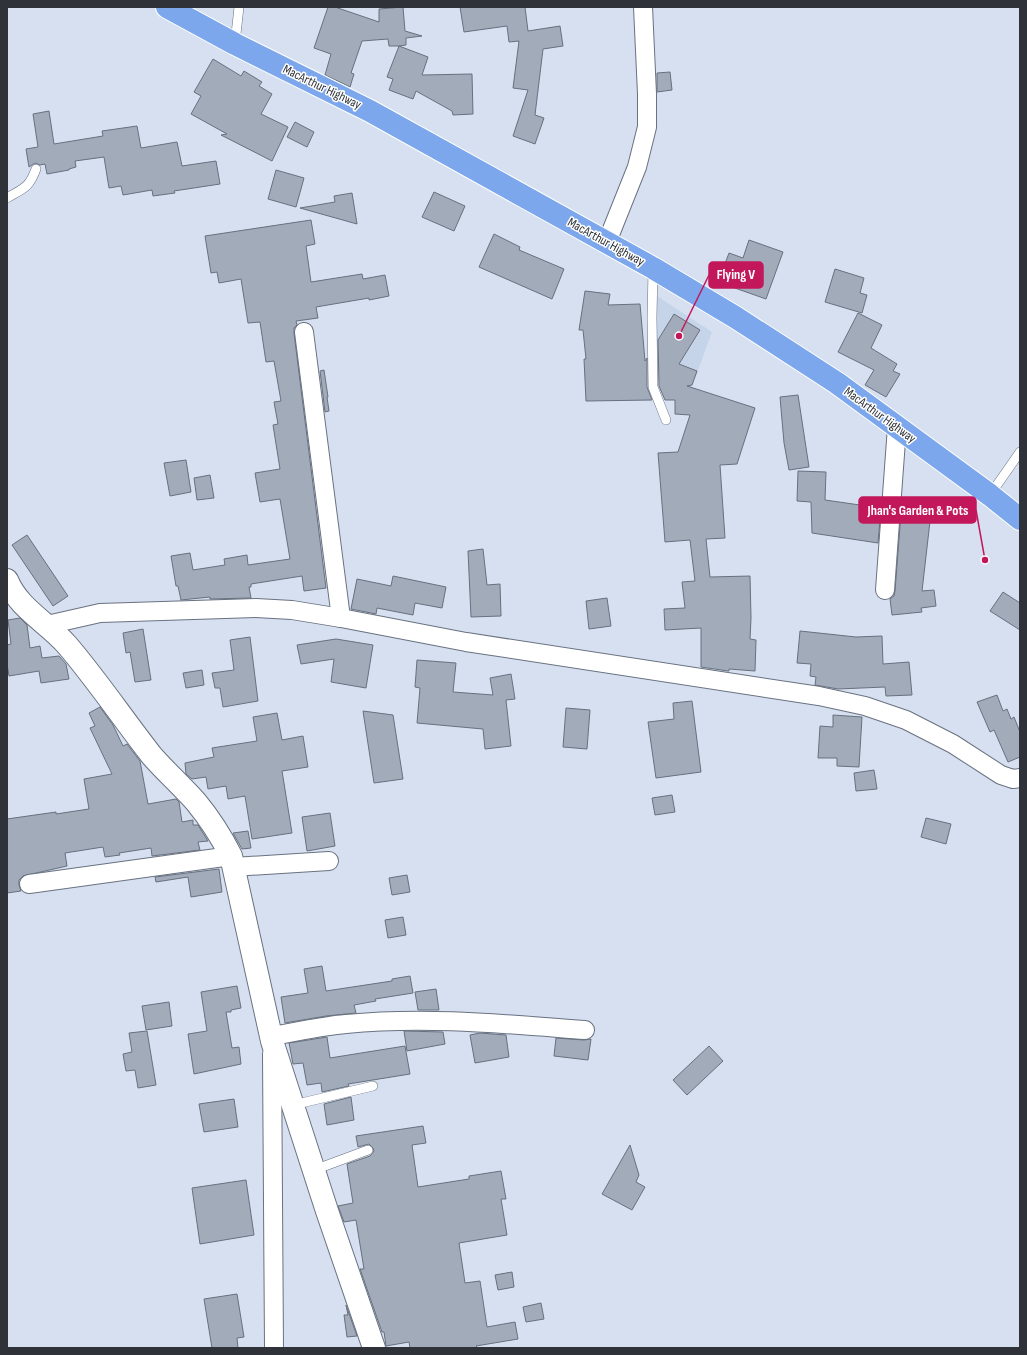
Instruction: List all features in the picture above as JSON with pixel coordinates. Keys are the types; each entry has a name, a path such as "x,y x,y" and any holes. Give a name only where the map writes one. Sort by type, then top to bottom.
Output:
{"highway":[{"name":"MacArthur Highway","path":"167,7 235,44 370,111 607,242 735,317 837,383 990,495 1020,519"}],"street":[{"path":"607,242 637,168 647,126 643,7"},
{"path":"304,332 341,618"},
{"path":"885,590 897,428"},
{"path":"7,580 15,609 47,625 65,643 153,757 196,802 221,835 232,861 271,1038 374,1348"},
{"path":"47,625 100,613 256,608 292,610 466,642 819,696 858,704 906,720 953,744 1002,775 1013,779 1020,778"},
{"path":"29,884 232,861 329,861"},
{"path":"271,1038 345,1024 408,1020 492,1023 585,1030"},
{"path":"271,1038 274,1348"}],"lane":[{"path":"235,44 239,7"},
{"path":"7,198 32,181 36,169"},
{"path":"653,268 653,387 666,420"},
{"path":"990,495 1020,452"},
{"path":"292,1105 373,1086"},
{"path":"314,1170 368,1150"}],"shaded area":[{"path":"654,294 712,332 690,392 654,376"}],"building":[{"path":"328,7 335,7 379,22 379,9 403,7 405,31 422,36 406,38 406,45 399,46 389,46 388,39 362,41 351,73 354,74 350,87 325,75 331,54 314,48"},
{"path":"460,7 525,7 528,31 560,26 563,46 543,49 535,115 544,118 535,144 513,136 528,90 513,88 519,41 509,42 507,26 464,32"},
{"path":"399,46 428,57 422,75 472,74 473,114 453,115 452,111 416,91 413,99 389,90 393,79 387,77"},
{"path":"213,59 241,76 244,71 262,82 259,86 272,94 261,114 288,127 272,161 221,135 227,134 191,114 201,96 194,92"},
{"path":"670,72 672,90 657,92 657,73"},
{"path":"49,111 54,144 103,136 102,131 137,126 141,148 177,142 182,166 216,161 220,184 174,191 175,193 153,196 152,190 123,195 121,186 109,188 104,157 75,161 76,167 69,170 47,174 45,164 40,165 35,163 29,167 26,149 38,147 33,114"},
{"path":"295,122 314,132 307,147 287,137"},
{"path":"276,170 304,178 296,207 268,199"},
{"path":"434,192 465,206 454,231 422,217"},
{"path":"352,193 357,224 300,208 335,202 334,196"},
{"path":"311,220 315,244 306,246 311,282 362,274 363,279 385,275 389,296 316,307 318,318 296,321 297,325 294,328 326,588 304,591 302,576 251,584 251,587 249,587 251,598 210,599 210,597 181,600 178,586 176,586 171,556 190,553 193,570 225,565 224,559 247,555 248,565 290,559 280,499 260,502 255,473 280,469 273,425 278,424 274,402 281,401 274,361 266,362 260,322 248,323 241,279 219,283 217,272 211,273 205,236"},
{"path":"494,234 520,247 519,250 564,269 552,299 479,267"},
{"path":"749,240 783,252 766,299 732,287 736,274 723,269 729,253 743,258"},
{"path":"835,269 864,278 860,293 867,295 862,313 825,302"},
{"path":"585,291 610,294 608,305 640,304 645,361 647,358 647,387 652,400 586,401 584,359 586,359 583,330 579,330"},
{"path":"858,313 882,325 871,348 897,364 893,371 900,374 886,397 865,385 874,370 838,352"},
{"path":"674,314 700,330 679,364 697,371 692,385 687,386 755,408 737,464 720,465 725,538 706,539 710,577 750,576 750,639 756,640 755,671 729,669 728,671 701,667 701,628 665,630 664,609 685,608 682,582 695,581 690,540 665,542 658,453 678,452 690,415 675,414 675,400 665,400 659,386 658,340"},
{"path":"324,370 329,411 325,412 320,371"},
{"path":"798,395 809,467 789,470 784,443 780,397"},
{"path":"186,460 191,492 170,496 164,463"},
{"path":"798,471 826,472 825,500 881,508 878,543 812,533 811,502 797,501"},
{"path":"210,475 214,498 197,500 194,478"},
{"path":"902,500 932,504 922,591 934,590 936,606 921,608 922,612 892,615 890,599 894,596 895,591"},
{"path":"27,535 68,596 53,606 12,545"},
{"path":"483,549 487,585 500,584 501,616 471,617 468,551"},
{"path":"393,576 446,587 442,608 415,603 413,615 377,608 376,614 351,609 357,579 391,586"},
{"path":"1003,592 1020,603 1020,630 990,611"},
{"path":"607,598 611,626 589,629 586,601"},
{"path":"20,618 27,625 30,648 40,646 42,658 59,656 66,664 69,679 41,683 39,671 9,676 7,664 7,645 11,644 8,620"},
{"path":"143,629 151,680 135,682 130,652 126,653 123,633"},
{"path":"800,631 856,637 882,636 883,664 909,662 912,695 886,696 885,687 838,689 815,685 816,677 810,676 811,664 797,663"},
{"path":"250,637 258,701 223,707 220,688 215,688 212,673 234,670 230,640"},
{"path":"336,639 373,645 366,688 331,682 334,659 301,664 297,645"},
{"path":"417,660 456,663 453,692 493,695 490,678 511,674 515,699 506,700 511,746 485,749 483,729 417,723 420,688 415,687"},
{"path":"202,670 204,685 186,688 183,673"},
{"path":"997,695 1003,711 1007,709 1011,719 1014,717 1020,732 1020,757 1008,762 994,730 990,732 977,702"},
{"path":"692,701 701,772 656,778 648,722 674,719 673,703"},
{"path":"100,707 113,725 123,746 127,744 140,761 148,804 176,799 179,802 182,822 193,820 193,825 198,825 208,841 198,842 200,850 152,856 151,848 119,853 120,855 105,857 103,847 65,853 67,866 23,876 19,880 21,891 7,893 7,819 89,809 84,779 112,774 90,728 95,726 89,713"},
{"path":"566,708 590,710 587,749 563,747"},
{"path":"363,711 393,715 403,779 374,783"},
{"path":"277,713 282,740 303,736 308,767 282,771 292,833 252,839 245,796 228,799 226,786 208,789 206,777 192,779 186,774 185,763 214,757 212,748 257,741 253,717"},
{"path":"833,715 862,717 859,767 837,766 837,758 818,758 820,726 833,727"},
{"path":"874,770 877,789 856,791 854,773"},
{"path":"672,795 675,812 655,815 652,798"},
{"path":"330,813 335,846 307,851 302,817"},
{"path":"926,818 951,824 946,844 921,837"},
{"path":"248,831 251,848 242,849 233,833"},
{"path":"219,869 222,892 191,897 188,877 156,882 155,877"},
{"path":"407,875 410,892 392,895 389,878"},
{"path":"403,917 406,935 388,938 385,920"},
{"path":"322,966 326,991 392,981 392,979 410,976 413,993 375,999 376,1001 354,1005 356,1013 326,1016 285,1023 281,997 308,993 304,969"},
{"path":"237,986 241,1008 231,1010 231,1012 226,1012 232,1048 239,1047 241,1064 194,1074 188,1034 207,1031 201,992"},
{"path":"436,989 439,1010 418,1010 415,992"},
{"path":"169,1002 172,1026 146,1030 142,1006"},
{"path":"147,1031 156,1085 138,1088 135,1070 126,1071 123,1054 132,1052 129,1033"},
{"path":"404,1031 443,1032 445,1044 407,1051"},
{"path":"480,1033 506,1035 509,1057 475,1063 470,1035"},
{"path":"327,1037 330,1058 405,1046 410,1074 348,1084 349,1086 322,1092 321,1083 307,1085 303,1063 293,1064 289,1043"},
{"path":"556,1038 591,1039 588,1060 554,1056"},
{"path":"709,1046 723,1061 687,1095 673,1080"},
{"path":"351,1097 354,1120 327,1125 324,1104"},
{"path":"234,1099 238,1127 204,1132 199,1104"},
{"path":"423,1126 426,1143 412,1145 418,1187 469,1179 469,1176 501,1171 506,1199 501,1199 507,1235 459,1243 465,1283 480,1281 487,1327 515,1322 518,1339 476,1346 478,1348 410,1348 409,1342 386,1346 384,1332 382,1332 360,1269 364,1269 356,1220 344,1222 338,1206 353,1203 347,1164 370,1156 374,1151 369,1144 358,1147 356,1136"},
{"path":"630,1145 639,1175 636,1182 645,1187 632,1210 602,1194"},
{"path":"246,1180 254,1235 200,1244 192,1188"},
{"path":"512,1272 514,1287 498,1290 495,1275"},
{"path":"237,1294 244,1337 237,1338 238,1348 212,1348 204,1299"},
{"path":"541,1303 544,1319 526,1322 523,1307"},
{"path":"346,1305 357,1336 347,1337 344,1315 348,1315"}],"place":[{"name":"Flying V","path":"679,336"},
{"name":"Jhan's Garden & Pots","path":"985,560"}]}
